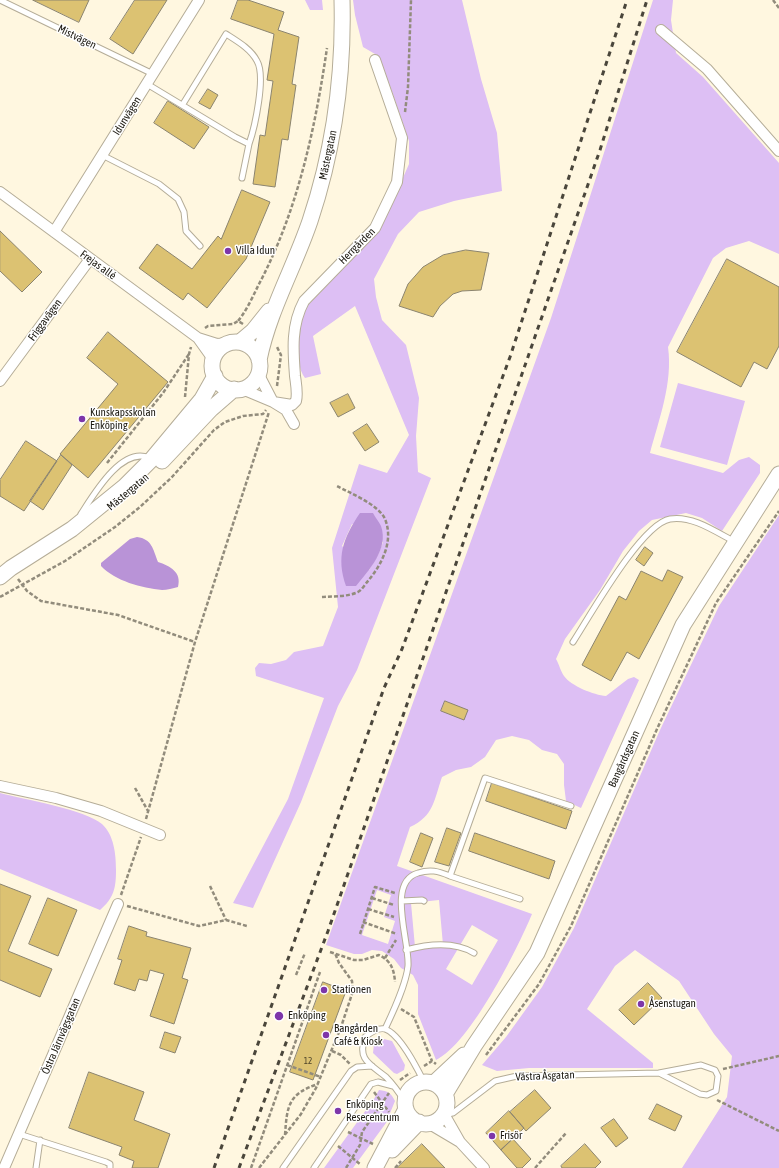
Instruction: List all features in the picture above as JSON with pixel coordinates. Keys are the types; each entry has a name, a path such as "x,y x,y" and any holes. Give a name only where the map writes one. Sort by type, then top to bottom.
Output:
{"main road":[{"name":"Mästergatan","path":"10,577 73,535 129,493 158,466 211,409 238,389 252,383 259,367 259,334 277,301 310,222 328,157 341,74 342,0"},
{"name":"Mästergatan","path":"213,359 216,352 234,343 259,334"},
{"path":"234,343 251,347 259,367"},
{"path":"213,359 212,366 214,376 223,386 238,389"},
{"name":"Mästergatan","path":"10,577 11,568 72,529 125,486 152,459 202,399 214,376"},
{"name":"Bangårdsgatan","path":"445,1094 479,1052 537,953 684,625 779,474"},
{"name":"Bangårdsgatan","path":"429,1082 479,1052"},
{"path":"429,1082 445,1094 447,1101 444,1114 439,1119 424,1123 371,1166 406,1106 410,1089 417,1083 429,1082"},
{"path":"406,1106 413,1119 424,1123"}],"street":[{"name":"Idunvägen","path":"54,232 199,0"},
{"path":"661,30 707,69 779,151"},
{"name":"Herrgården","path":"273,402 292,405 296,401 293,350 295,325 298,312 304,301 375,228 397,182 402,138 375,60"},
{"name":"Frejas allé","path":"0,192 198,338 213,359"},
{"name":"Friggavägen","path":"0,381 90,259"},
{"name":"Frejas allé","path":"198,338 217,344 234,343"},
{"path":"259,367 273,402"},
{"path":"238,389 273,402 286,410 294,424"},
{"path":"0,786 56,798 101,811 160,835"},
{"name":"Östra Järnvägsgatan","path":"4,1168 118,904"},
{"path":"444,1114 460,1142 484,1168"},
{"path":"424,1123 460,1142"}],"lane":[{"name":"Mistvägen","path":"0,0 153,74"},
{"path":"183,104 226,34 240,43 258,61 260,82 256,124 242,178"},
{"path":"147,84 183,104 235,137 250,144"},
{"path":"102,155 159,184 178,199 184,212 186,231 200,246"},
{"path":"573,642 630,555 657,525 669,519 684,519 699,524 736,542"},
{"path":"450,876 485,778 571,806"},
{"path":"385,1029 396,1006 408,967 401,907 401,894 405,880 413,874 434,870 520,899"},
{"path":"402,901 424,901"},
{"path":"406,950 456,945 464,947 474,953"},
{"path":"406,1106 387,1078 366,1062 362,1054 362,1046 365,1037 377,1030 385,1029 396,1037 429,1082"},
{"name":"Västra Åsgatan","path":"444,1114 454,1113 495,1081 505,1078 523,1076 659,1073 701,1065 715,1070"},
{"path":"284,1168 351,1071 357,1067 372,1066"},
{"path":"707,1095 716,1091 718,1076 715,1070"},
{"name":"Västra Åsgatan","path":"659,1073 700,1094 707,1095"},
{"path":"314,1168 371,1084 378,1082 393,1086"},
{"path":"19,1134 106,1162 110,1164 110,1168"},
{"path":"36,1168 40,1140"}],"path":[{"path":"402,138 408,87 410,0"},
{"path":"774,0 779,8"},
{"path":"106,464 163,394 198,338 208,326 234,324 238,321 269,265 291,210 303,170 312,133 327,46"},
{"path":"238,321 276,345 281,355 279,375 273,402 195,642 149,812 118,904 199,926 226,920 247,926"},
{"path":"183,404 187,386 189,354"},
{"path":"0,597 10,577 65,561 140,506 172,477 214,430 224,422 243,416 263,414 273,402"},
{"path":"322,597 349,595 360,591 377,571 384,558 386,548 387,532 384,518 364,501 337,486"},
{"path":"479,1052 539,984 571,926 657,729 716,604 779,511"},
{"path":"10,577 41,601 118,615 195,642"},
{"path":"135,788 149,812"},
{"path":"210,886 226,920"},
{"path":"360,934 375,887 401,894"},
{"path":"372,898 401,907"},
{"path":"368,909 403,920"},
{"path":"363,922 405,936"},
{"path":"386,958 396,941 395,933"},
{"path":"330,952 354,960 363,960 379,955 386,958 390,962 394,973 395,987"},
{"path":"296,975 304,953"},
{"path":"259,1168 301,1114 318,1084 341,1027 352,990 352,981 339,963 335,953"},
{"path":"251,1168 320,972"},
{"path":"396,1006 414,1017 432,1061"},
{"path":"715,1070 779,1056"},
{"path":"287,1065 321,1077"},
{"path":"285,1135 288,1109 292,1100 304,1089 318,1084"},
{"path":"707,1095 779,1131"},
{"path":"348,1132 376,1145"},
{"path":"535,1168 566,1133"},
{"path":"338,1146 371,1166"}],"shaded area":[{"path":"305,0 322,0 323,10 310,10"},
{"path":"353,0 462,0 481,79 497,133 502,191 454,201 419,212 398,234 374,279 376,297 382,320 406,345 419,398 416,436 418,472 431,478 357,670 338,706 301,802 253,908 233,903 288,799 324,698 256,676 255,668 259,663 271,664 286,660 294,652 323,646 338,607 332,548 359,464 387,473 409,435 355,306 313,336 321,374 305,378 301,371 299,362 299,331 308,305 380,230 409,164 409,141 389,83 375,54 363,47","holes":["352,524 383,542 378,555 369,570 342,546"]},
{"path":"653,0 673,0 671,20 676,53 703,77 779,163 779,254 749,241 726,248 713,258 668,347 669,374 667,387 650,453 723,473 739,460 749,457 760,465 760,473 722,531 702,518 686,513 652,520 639,531 623,551 600,590 565,639 556,659 567,680 577,686 589,692 606,696 628,679 634,677 639,680 581,808 566,801 564,764 557,754 542,750 529,740 512,736 496,740 485,757 471,767 456,770 442,777 435,800 429,812 418,823 410,827 397,866 532,914 504,972 477,1016 463,1036 449,1051 436,1060 418,1014 418,985 413,975 401,968 394,959 382,951 372,950 362,954 354,954 326,945 551,318","holes":["377,890 391,895 384,917 395,921 388,944 362,935","439,900 443,945 415,947 411,903","472,925 498,940 472,985 446,969"]},
{"path":"678,383 745,401 727,465 660,447"},
{"path":"360,513 373,513 381,526 383,535 382,543 376,559 367,573 356,586 346,586 342,566 343,548 345,539"},
{"path":"779,515 779,1168 682,1168 727,1097 732,1056 714,1034 679,981 635,950 615,966 587,1009 653,1063 653,1068 529,1068 497,1071 482,1065 506,1037 542,987 574,928 660,730 719,606"},
{"path":"137,537 149,542 158,562 167,565 174,570 178,577 178,587 162,590 146,588 121,580 101,566 101,563 130,539"},
{"path":"0,793 83,814 94,819 106,828 114,845 116,864 115,887 105,906 100,910 0,869"},
{"path":"380,1038 392,1041 405,1065 404,1070 397,1074 394,1073 373,1053 374,1044"},
{"path":"379,1090 389,1093 395,1101 386,1123 353,1168 324,1168 374,1099"}],"building":[{"path":"33,0 89,0 79,22"},
{"path":"135,0 167,0 133,54 110,39"},
{"path":"238,0 248,0 284,12 278,30 299,37 292,84 296,85 288,140 282,139 275,187 253,184 260,135 265,136 273,81 267,80 274,34 231,19"},
{"path":"208,89 218,95 210,109 199,103"},
{"path":"168,101 209,127 194,149 154,123"},
{"name":"Villa Idun","path":"242,190 270,202 246,259 207,308 188,293 183,300 139,268 157,244 192,269 218,236 221,239"},
{"path":"0,231 42,272 22,292 0,271"},
{"path":"466,250 489,253 481,290 462,291 453,294 440,306 433,317 399,306 408,284 423,267 443,255"},
{"path":"727,259 779,287 779,346 767,369 754,362 741,387 677,352"},
{"path":"108,332 168,382 88,478 60,454 118,384 87,358"},
{"path":"348,394 355,408 338,417 330,403"},
{"path":"367,424 379,442 365,451 353,433"},
{"path":"26,441 57,461 24,511 0,496 0,480"},
{"path":"61,455 72,465 43,510 30,501"},
{"path":"645,547 653,553 644,566 636,560"},
{"path":"668,570 683,577 639,659 627,652 611,681 582,665 619,596 626,600 641,571 662,581"},
{"path":"445,701 468,710 464,720 441,711"},
{"path":"492,783 572,811 566,829 486,801"},
{"path":"447,828 461,833 449,866 435,862"},
{"path":"421,833 433,838 422,867 410,862"},
{"path":"475,833 555,861 549,879 469,851"},
{"path":"0,884 31,896 8,951 52,969 40,997 0,980"},
{"path":"48,898 77,910 58,956 29,944"},
{"path":"129,926 147,932 146,936 191,948 182,978 188,980 174,1024 150,1016 164,974 150,970 147,981 139,979 135,991 114,984 122,960 118,959"},
{"path":"323,982 346,991 313,1080 290,1072"},
{"name":"Åsenstugan","path":"648,983 662,998 634,1025 619,1010"},
{"path":"165,1032 181,1037 175,1053 160,1048"},
{"path":"89,1072 144,1092 134,1120 170,1134 158,1168 132,1168 134,1161 119,1155 122,1147 69,1128"},
{"path":"535,1090 551,1108 526,1131 510,1112"},
{"path":"657,1104 682,1116 675,1131 649,1119"},
{"path":"509,1111 524,1128 501,1150 486,1133"},
{"path":"614,1119 628,1138 616,1147 601,1128"},
{"path":"513,1139 531,1159 522,1168 517,1168 501,1150"},
{"path":"422,1144 445,1168 397,1168"},
{"path":"585,1144 601,1162 595,1168 562,1168 561,1166"}],"railway":[{"path":"214,1168 384,688 402,649 510,357 627,0"},
{"path":"239,1168 328,931 600,150 647,0"}],"place":[{"name":"Villa Idun","path":"228,251"},
{"name":"Kunskapsskolan Enköping","path":"82,419"},
{"name":"Stationen","path":"324,990"},
{"name":"Åsenstugan","path":"641,1004"},
{"name":"Enköping","path":"279,1016"},
{"name":"Bangården Café & Kiosk","path":"326,1035"},
{"name":"Enköping Resecentrum","path":"338,1111"},
{"name":"Frisör","path":"492,1136"}]}
